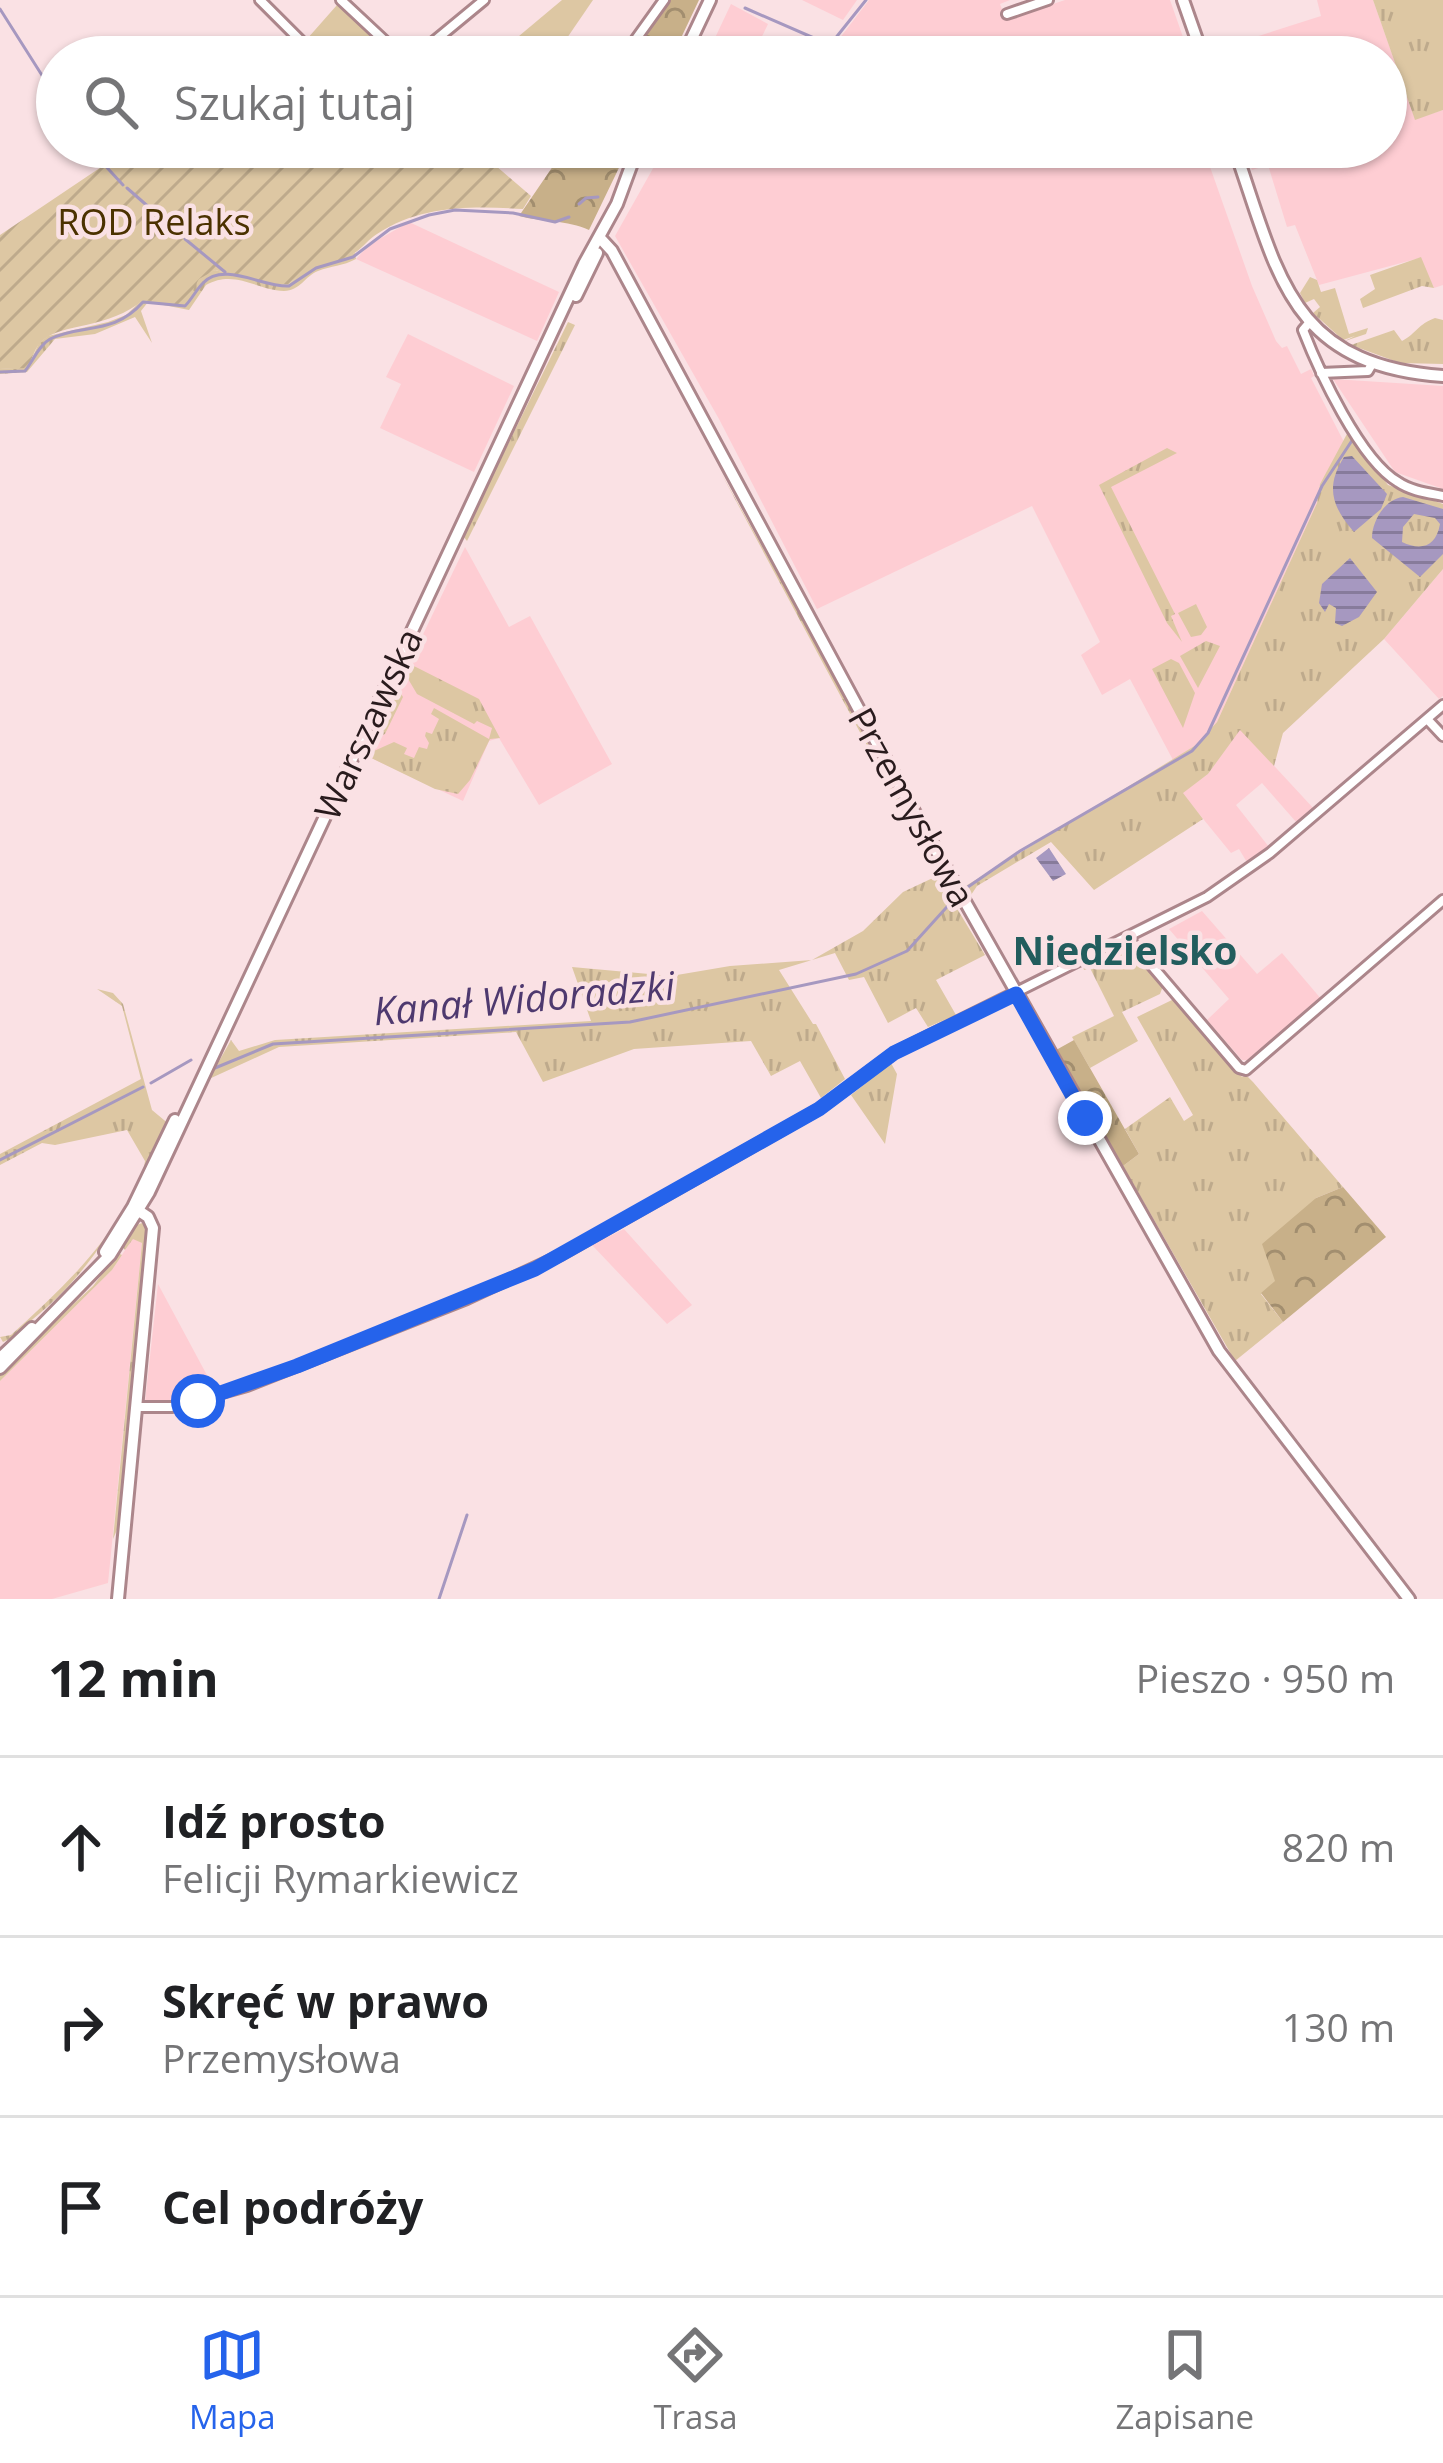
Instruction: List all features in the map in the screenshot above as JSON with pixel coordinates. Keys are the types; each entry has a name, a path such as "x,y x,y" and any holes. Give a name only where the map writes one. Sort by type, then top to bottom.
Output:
{"street":[{"path":"341,0 380,36"},
{"path":"440,36 484,0"},
{"path":"638,36 664,0"},
{"path":"692,36 710,0"},
{"path":"1007,14 1048,0"},
{"path":"1184,0 1196,36"},
{"path":"265,2 297,36"},
{"name":"Warszawska","path":"0,1368 4,1354 90,1274 136,1209 634,168"},
{"path":"1242,168 1277,266 1309,323 1343,350 1372,364 1443,376"},
{"name":"Przemysłowa","path":"600,238 612,250 896,779 1227,1362 1409,1599"},
{"path":"1309,323 1303,330 1321,373 1387,474 1407,487 1443,496"},
{"path":"1321,373 1368,371 1372,364"},
{"path":"136,1407 172,1407 247,1386 535,1269 819,1109 894,1053 1129,939 1242,874 1443,705"},
{"path":"1427,719 1443,736"},
{"path":"1129,939 1239,1068 1246,1070 1443,900"},
{"path":"118,1599 153,1232 150,1220 136,1209"}],"shaded area":[{"path":"802,0 857,0 843,20"},
{"path":"869,0 1010,0 1000,4 1006,20 1065,0 1170,0 1183,36 841,36"},
{"path":"1317,0 1373,0 1386,36 1258,36 1321,16"},
{"path":"731,4 768,24 762,36 716,36"},
{"path":"1407,96 1415,119 1443,110 1443,285 1434,288 1420,258 1319,285 1295,225 1287,227 1269,168 1407,168"},
{"path":"653,168 1210,168 1276,341 1282,348 1287,346 1301,374 1311,369 1311,378 1344,442 1320,484 1317,503 1217,722 1196,745 1173,760 1130,679 1102,695 1081,655 1100,642 1032,506 817,609 719,419 615,236"},
{"path":"409,222 559,292 537,341 356,259 369,245"},
{"path":"408,334 514,386 474,472 380,428 401,384 386,377"},
{"path":"1333,379 1443,386 1443,489 1395,472"},
{"path":"1352,456 1387,494 1381,509 1354,532 1340,514 1333,487 1344,457"},
{"path":"1403,497 1443,509 1443,554 1420,577 1372,538 1381,512","holes":["1414,514 1435,518 1440,524 1431,542 1421,546 1402,542 1403,527"]},
{"path":"465,547 509,627 530,616 612,764 539,805 499,738 489,741 463,801 365,755"},
{"path":"1350,558 1377,592 1359,617 1342,626 1335,623 1336,608 1329,604 1325,612 1319,603 1322,584"},
{"path":"1443,569 1443,696 1439,699 1384,639"},
{"path":"1240,729 1315,810 1297,823 1262,783 1236,805 1269,847 1248,864 1239,849 1231,853 1182,793 1208,774"},
{"path":"1049,848 1066,874 1053,881 1036,858"},
{"path":"1202,911 1257,974 1282,953 1322,1000 1254,1060 1242,1060 1207,1020 1229,999 1169,929"},
{"path":"624,1229 692,1305 667,1324 592,1245"},
{"path":"133,1238 142,1243 108,1583 52,1599 0,1599 0,1381 112,1270"},
{"path":"158,1284 216,1392 149,1406 145,1402"}],"green space":[{"path":"562,0 593,0 568,36 519,36"},
{"path":"668,0 699,0 682,36 643,36"},
{"path":"1373,0 1443,0 1443,110 1415,120 1407,97 1407,36 1386,36"},
{"path":"337,5 372,36 310,36"},
{"name":"ROD Relaks","path":"100,168 498,168 531,196 523,209 466,208 411,217 377,234 348,257 308,271 289,284 273,285 215,270 199,279 184,305 143,300 116,316 50,335 37,346 28,368 0,369 0,235"},
{"path":"552,168 619,168 589,230 519,216"},
{"path":"355,253 356,259 318,271 290,290 226,279 206,285 189,310 148,302 141,311 152,343 135,317 95,334 55,339 27,372 0,374 0,369 28,367 39,343 48,336 126,315 143,299 215,270 273,285 289,284 305,270"},
{"path":"1421,257 1434,288 1422,286 1363,308 1360,299 1375,289 1370,275"},
{"path":"1310,277 1317,280 1321,292 1335,288 1349,334 1368,328 1366,334 1345,341 1355,336 1343,340 1313,313 1320,307 1314,299 1305,303 1300,293"},
{"path":"1435,318 1443,320 1443,364 1400,363 1351,345 1394,330 1402,341"},
{"path":"568,322 575,325 467,541 463,536"},
{"path":"1348,432 1388,485 1443,504 1443,569 1384,639 1283,733 1274,766 1240,730 1208,774 1183,793 1203,819 1094,890 1051,842 977,886 969,898 964,887 1196,745 1217,722 1317,503 1320,484"},
{"path":"1167,448 1177,453 1111,487 1175,614 1171,616 1182,642 1167,623 1099,485"},
{"path":"720,471 945,875 938,877 985,955 936,980 956,1015 928,1027 916,1008 888,1023 864,977 849,980 835,953 812,960 863,931 903,892 937,876"},
{"path":"1196,604 1207,627 1201,635 1191,637 1178,613"},
{"path":"1206,641 1220,646 1198,688 1180,656"},
{"path":"1171,659 1179,663 1195,693 1183,728 1152,669"},
{"path":"408,663 479,699 500,738 490,739 458,794 435,789 365,755 394,742 414,758 419,747 427,749 426,732 432,734 439,719 431,714 434,708 489,739 492,728 474,724 417,694 404,672"},
{"path":"395,684 403,697 385,734 369,740"},
{"path":"1125,947 1163,986 1160,994 1122,1012 1138,1041 1090,1068 1072,1037 1114,1016 1090,968 1083,966"},
{"path":"812,960 779,970 816,1024 845,1079 821,1098 800,1061 771,1076 751,1041 634,1049 543,1082 516,1032 279,1047 209,1079 231,1040 239,1051 275,1040 591,1021 572,967 671,976"},
{"path":"97,989 113,993 123,1004 152,1110 170,1125 112,1230 95,1254 56,1299 3,1342 0,1337 11,1335 50,1299 105,1238 144,1167 127,1130 55,1145 42,1143 0,1165 0,1154 141,1079 122,1006"},
{"path":"1174,999 1343,1187 1316,1198 1275,1282 1261,1294 1283,1322 1235,1361 1123,1166 1139,1154 1125,1129 1170,1097 1184,1121 1193,1115 1137,1017"},
{"path":"1074,1040 1139,1154 1123,1166 1056,1050"},
{"path":"891,1063 897,1074 885,1144 851,1095"},
{"path":"1343,1187 1386,1237 1283,1322 1261,1293 1275,1281 1262,1244 1316,1198"},
{"path":"134,1226 148,1227 120,1523 113,1539 142,1243 133,1239 125,1250 122,1246"},
{"path":"118,1253 122,1255 112,1270 0,1381 0,1372 93,1286"}],"waterway":[{"path":"837,36 866,0"},
{"path":"745,8 809,36"},
{"path":"0,9 36,66"},
{"path":"107,168 123,185"},
{"path":"127,188 151,209"},
{"path":"579,204 598,197"},
{"path":"0,372 25,371 50,339 120,320 143,302 185,306 201,286 222,274 289,286 316,268 353,257 390,229 429,215 455,210 513,213 555,222 569,217"},
{"path":"155,213 179,234"},
{"path":"185,239 225,272"},
{"name":"Kanał Widoradzki","path":"965,889 1020,851 1192,751 1208,733 1322,486 1353,439"},
{"name":"Kanał Widoradzki","path":"215,1068 273,1044 630,1022 856,974 907,951 955,898"},
{"name":"Kanał Widoradzki","path":"151,1083 191,1060"},
{"name":"Kanał Widoradzki","path":"0,1160 143,1087"},
{"path":"439,1599 467,1515"}],"district":[{"name":"Niedzielsko","path":"1125,949"}],"route":[{"path":"198,1401 247,1386 535,1269 819,1109 894,1053 1016,994 1085,1118"}]}
